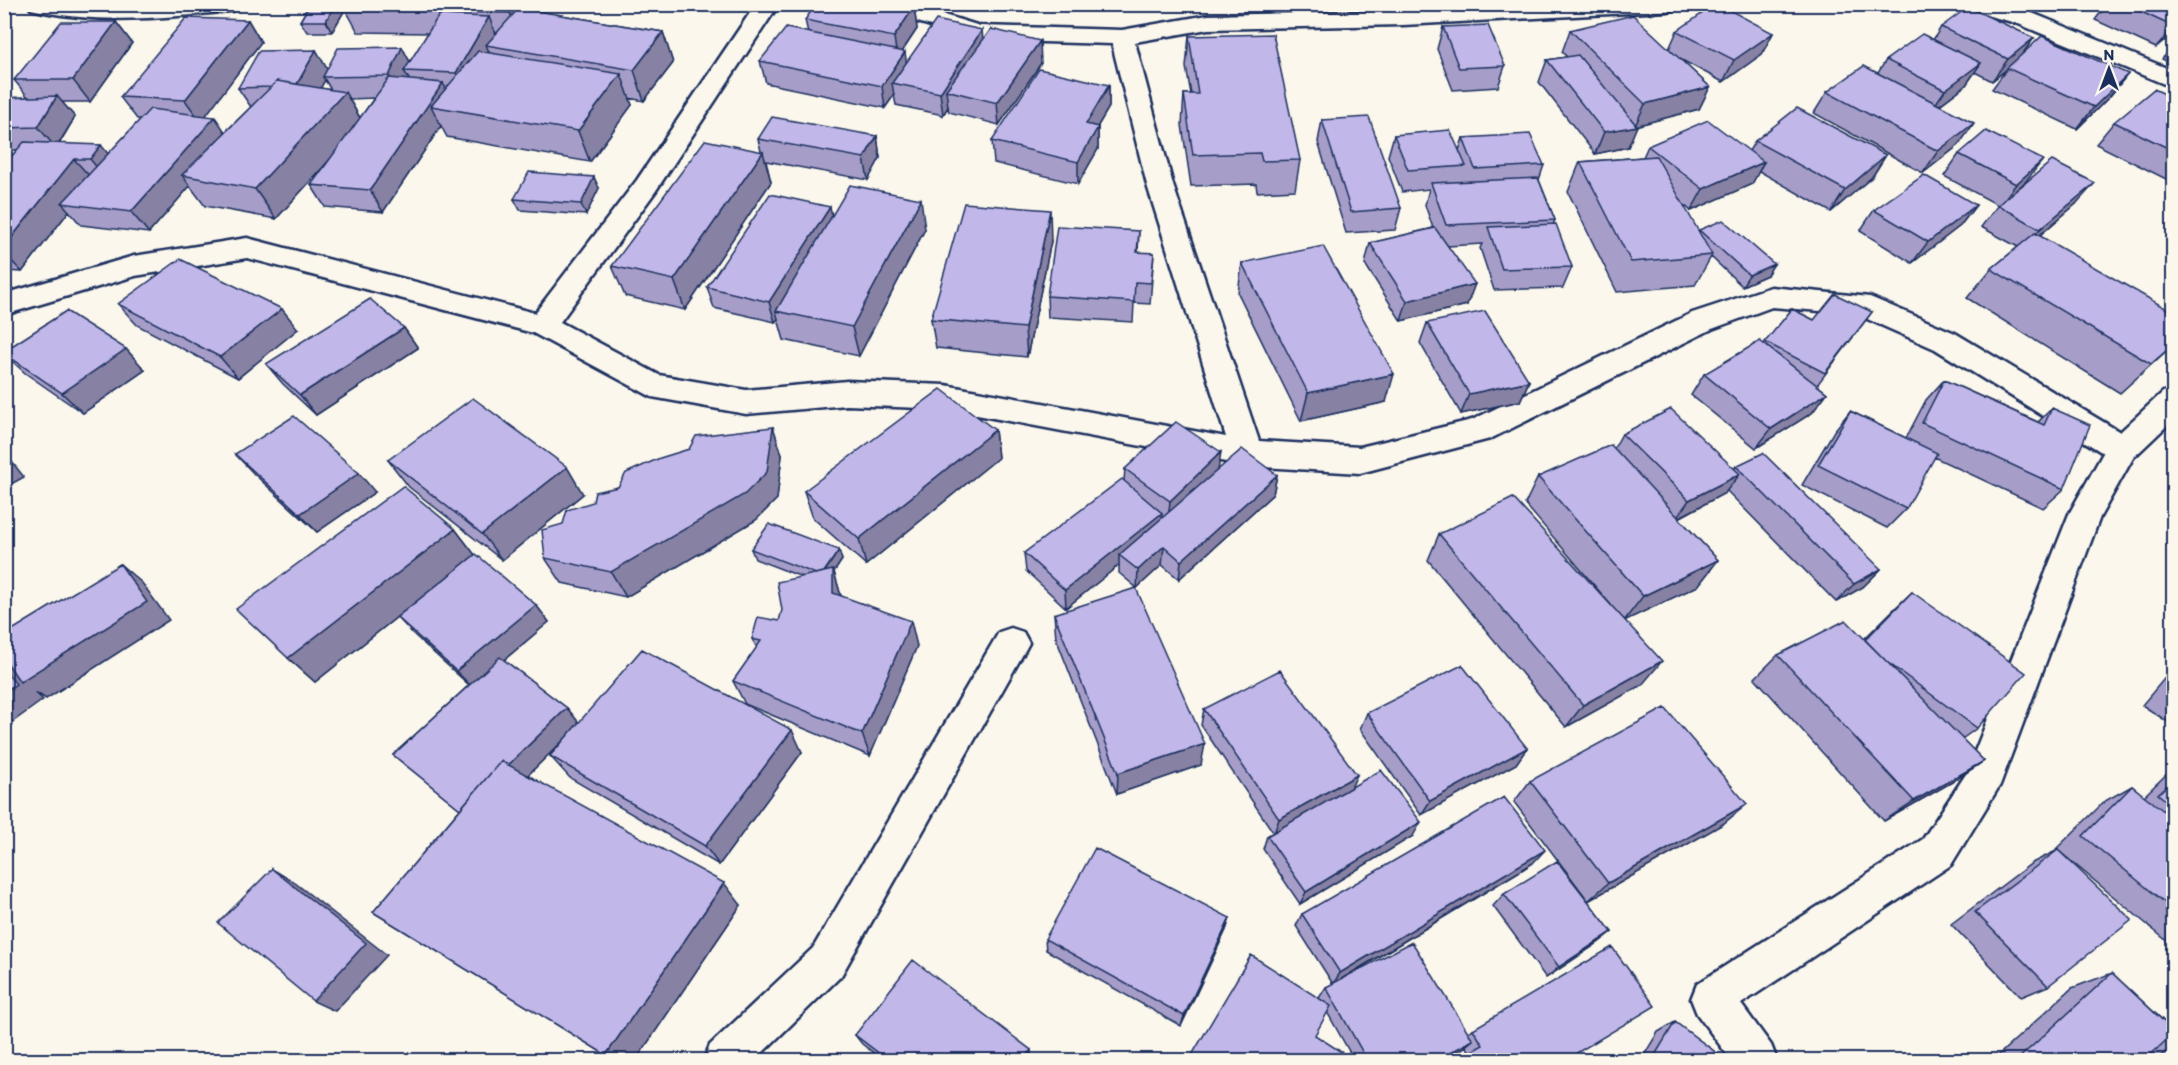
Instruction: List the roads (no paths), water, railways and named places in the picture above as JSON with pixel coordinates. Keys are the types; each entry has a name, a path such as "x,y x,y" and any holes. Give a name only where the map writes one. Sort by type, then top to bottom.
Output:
{"street":[{"path":"39,4 63,8 187,9 230,4"},
{"path":"542,325 646,186 768,4"},
{"path":"882,4 978,33 1122,37 1209,13 1402,18 1667,4"},
{"path":"1971,4 2024,18 2174,80"},
{"path":"1122,37 1160,185 1247,453"},
{"path":"4,305 134,266 247,248 542,325 652,385 746,402 847,393 945,398 1247,453 1360,460 1479,430 1702,321 1771,297 1860,304 1945,341 2122,449"},
{"path":"1756,1060 1712,999 1937,852 1981,785 2085,514 2122,449 2174,400"},
{"path":"725,1060 827,962 1011,643"}]}
